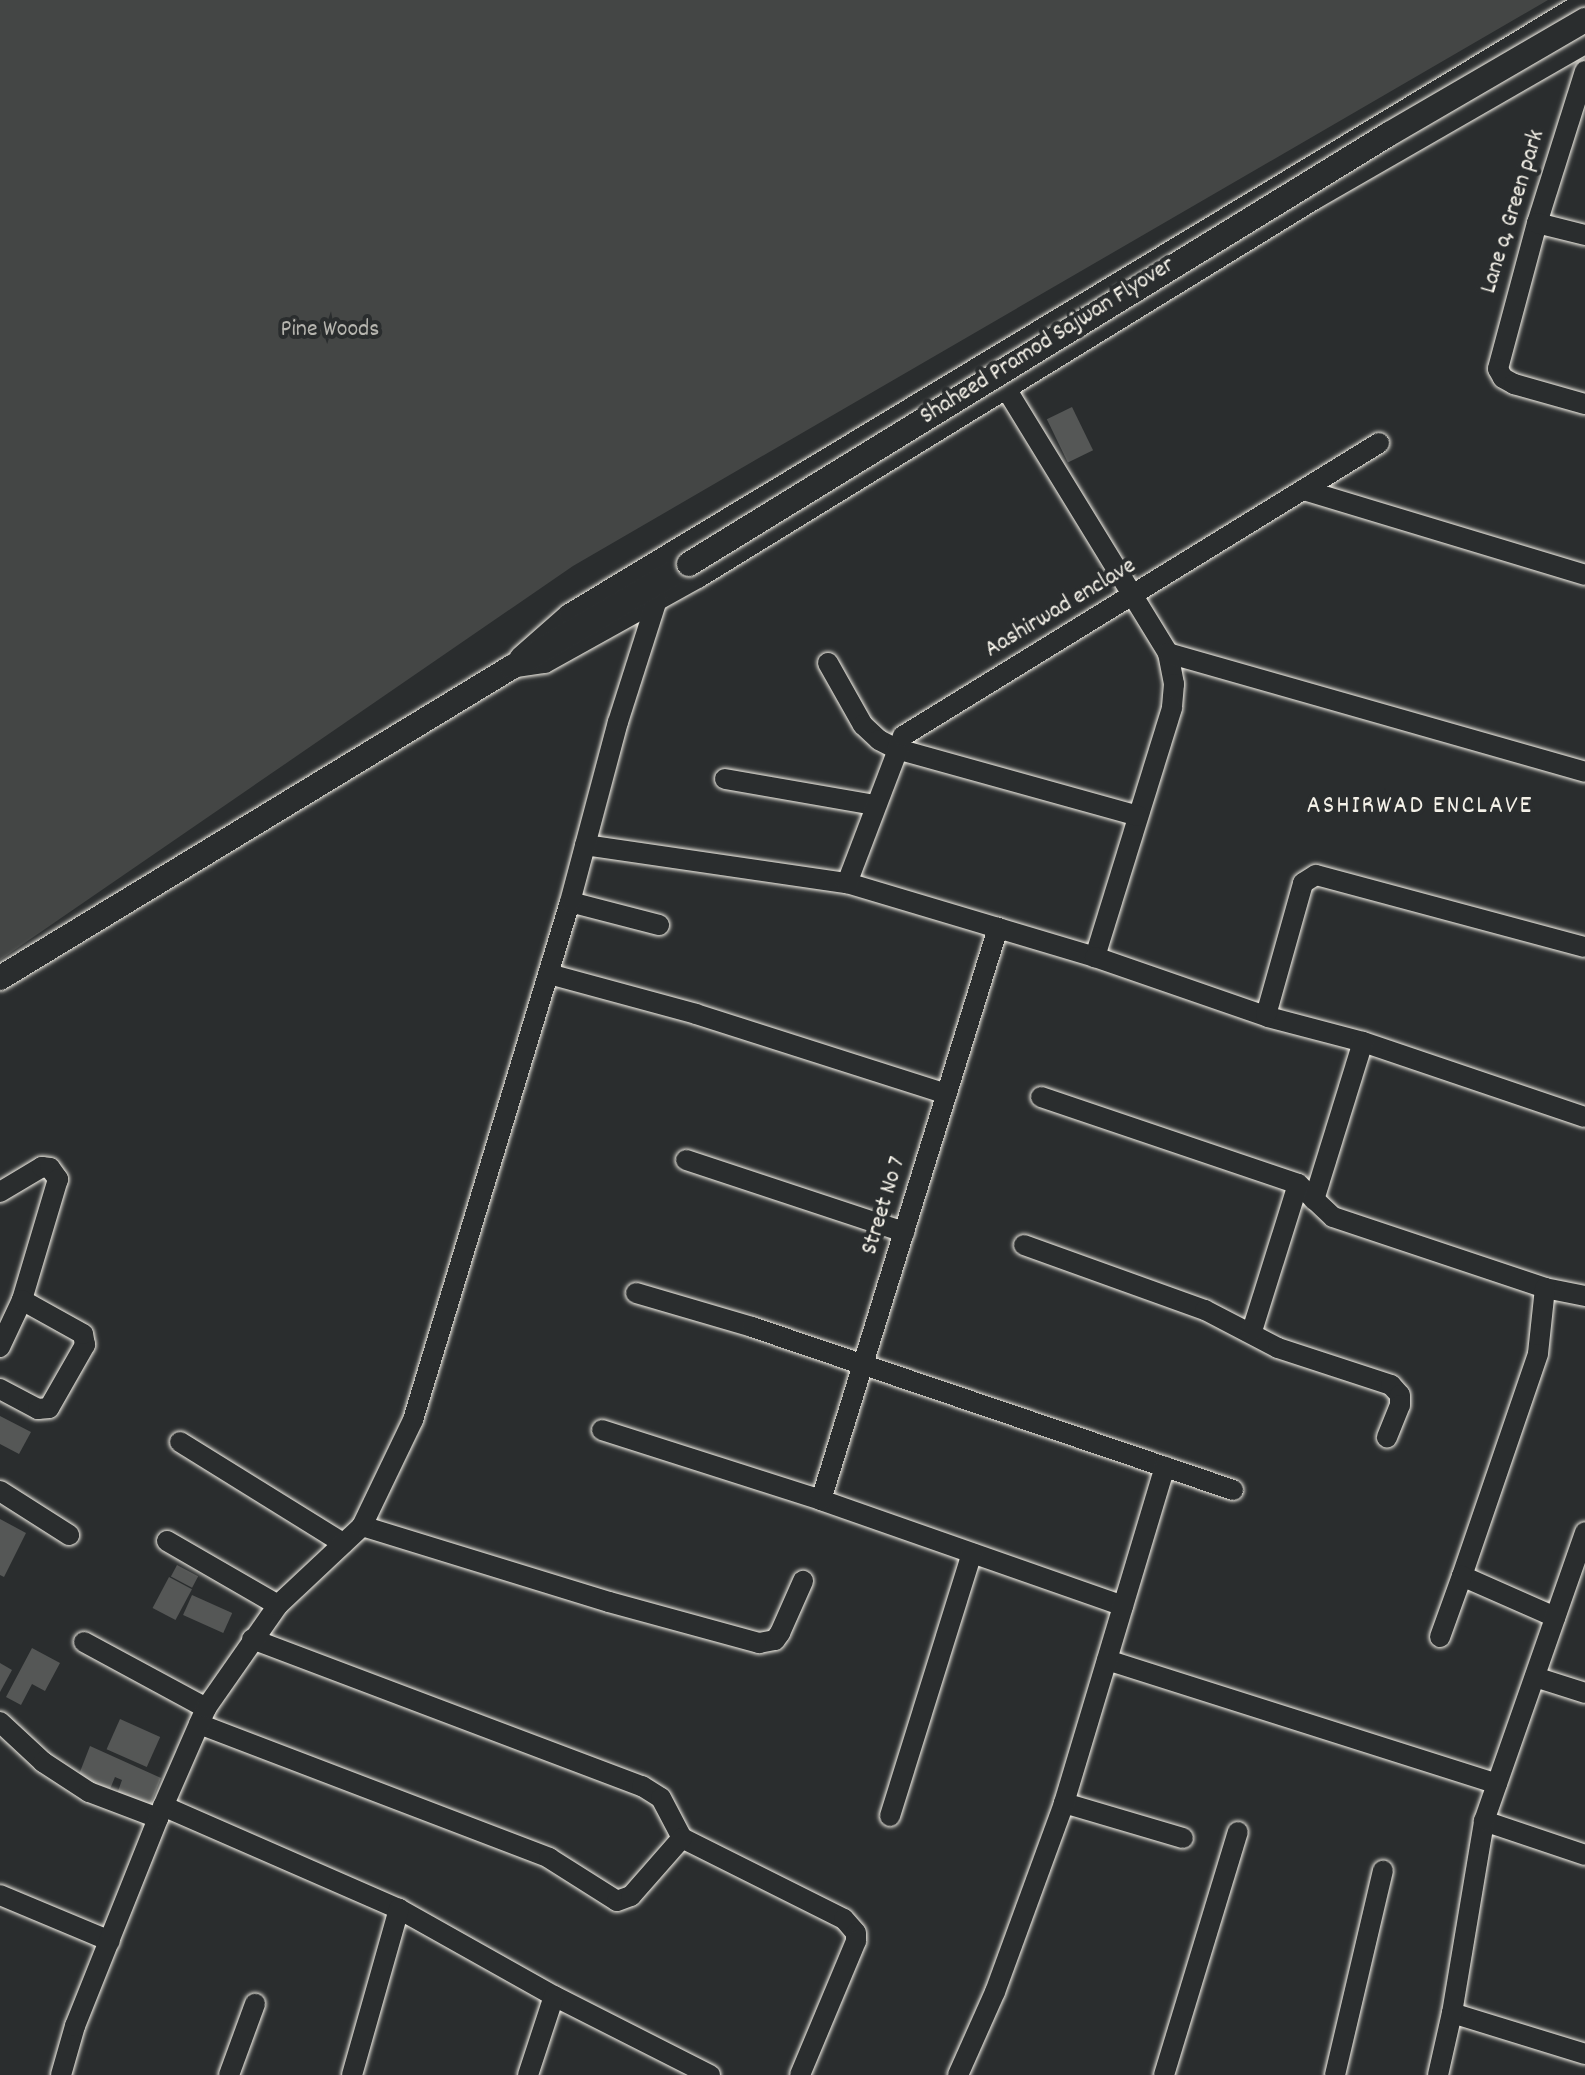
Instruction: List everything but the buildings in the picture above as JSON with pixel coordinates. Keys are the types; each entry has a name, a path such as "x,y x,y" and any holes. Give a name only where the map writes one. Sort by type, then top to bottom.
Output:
{"main road":[{"name":"Shaheed Pramod Sajwan Flyover","path":"0,978 512,667 689,564 1348,158 1585,20"}],"street":[{"path":"512,667 531,644 569,614 1585,1"},
{"path":"512,667 545,663 657,600 1375,165 1585,44"},
{"name":"Lane a, Green park","path":"1585,71 1537,223 1498,369 1503,378 1514,384 1585,404"},
{"path":"1357,137 1362,155 1375,165"},
{"path":"1537,223 1585,235"},
{"path":"1005,387 1131,598 1168,653 1174,684 1172,708 1095,957"},
{"name":"Aashirwad enclave","path":"847,883 874,805 903,736 1379,443"},
{"path":"1304,490 1585,575"},
{"path":"67,2073 110,1941 160,1812 202,1716 278,1605 362,1526 413,1420 549,974 618,722 657,600"},
{"path":"1168,653 1585,772"},
{"path":"828,663 863,725 879,740 897,749 1138,816"},
{"path":"725,779 874,805"},
{"path":"585,845 847,883 1095,957 1585,1117"},
{"path":"1266,1015 1303,883 1316,875 1585,947"},
{"path":"570,902 659,925"},
{"name":"Street No 7","path":"821,1500 998,928"},
{"path":"549,974 696,1014 947,1094"},
{"path":"1314,1200 1363,1042"},
{"path":"1041,1097 1298,1184 1333,1217 1545,1288 1585,1296"},
{"path":"686,1160 904,1232"},
{"path":"0,1192 42,1167 50,1168 58,1179 22,1300 0,1347"},
{"path":"1252,1331 1298,1184"},
{"path":"1024,1245 1205,1310 1252,1331 1278,1348 1397,1389 1400,1405 1387,1438"},
{"path":"1440,1637 1538,1354 1545,1288"},
{"path":"636,1293 752,1327 862,1367 1233,1490"},
{"path":"0,1389 38,1409 49,1408 85,1345 83,1334 22,1300"},
{"path":"602,1430 821,1500 1123,1606"},
{"path":"180,1442 343,1543"},
{"path":"958,2075 995,1992 1064,1803 1165,1467"},
{"path":"0,1491 69,1535"},
{"path":"362,1526 609,1602 759,1643 775,1640 780,1633 803,1581"},
{"path":"1438,2075 1452,2013 1484,1821 1585,1532"},
{"path":"167,1541 278,1605"},
{"path":"890,1816 972,1553"},
{"path":"1462,1576 1555,1617"},
{"path":"252,1639 642,1786 661,1798 682,1838 844,1919 856,1933 856,1941 800,2075"},
{"path":"84,1642 202,1716 549,1858 617,1901 631,1896 682,1838"},
{"path":"1107,1660 1497,1784"},
{"path":"1535,1677 1585,1693"},
{"path":"0,1722 43,1762 89,1792 160,1812 399,1909 554,1996 710,2075"},
{"path":"1064,1803 1183,1838"},
{"path":"1484,1821 1585,1855"},
{"path":"1164,2075 1238,1832"},
{"path":"1335,2075 1383,1871"},
{"path":"0,1895 110,1941"},
{"path":"352,2075 399,1909"},
{"path":"528,2075 554,1996"},
{"path":"229,2075 255,2004"},
{"path":"1452,2013 1585,2054"}],"green space":[{"name":"Pine Woods","path":"0,0 1548,0 573,566 0,960"}],"district":[{"name":"ASHIRWAD ENCLAVE","path":"1420,807"}]}
